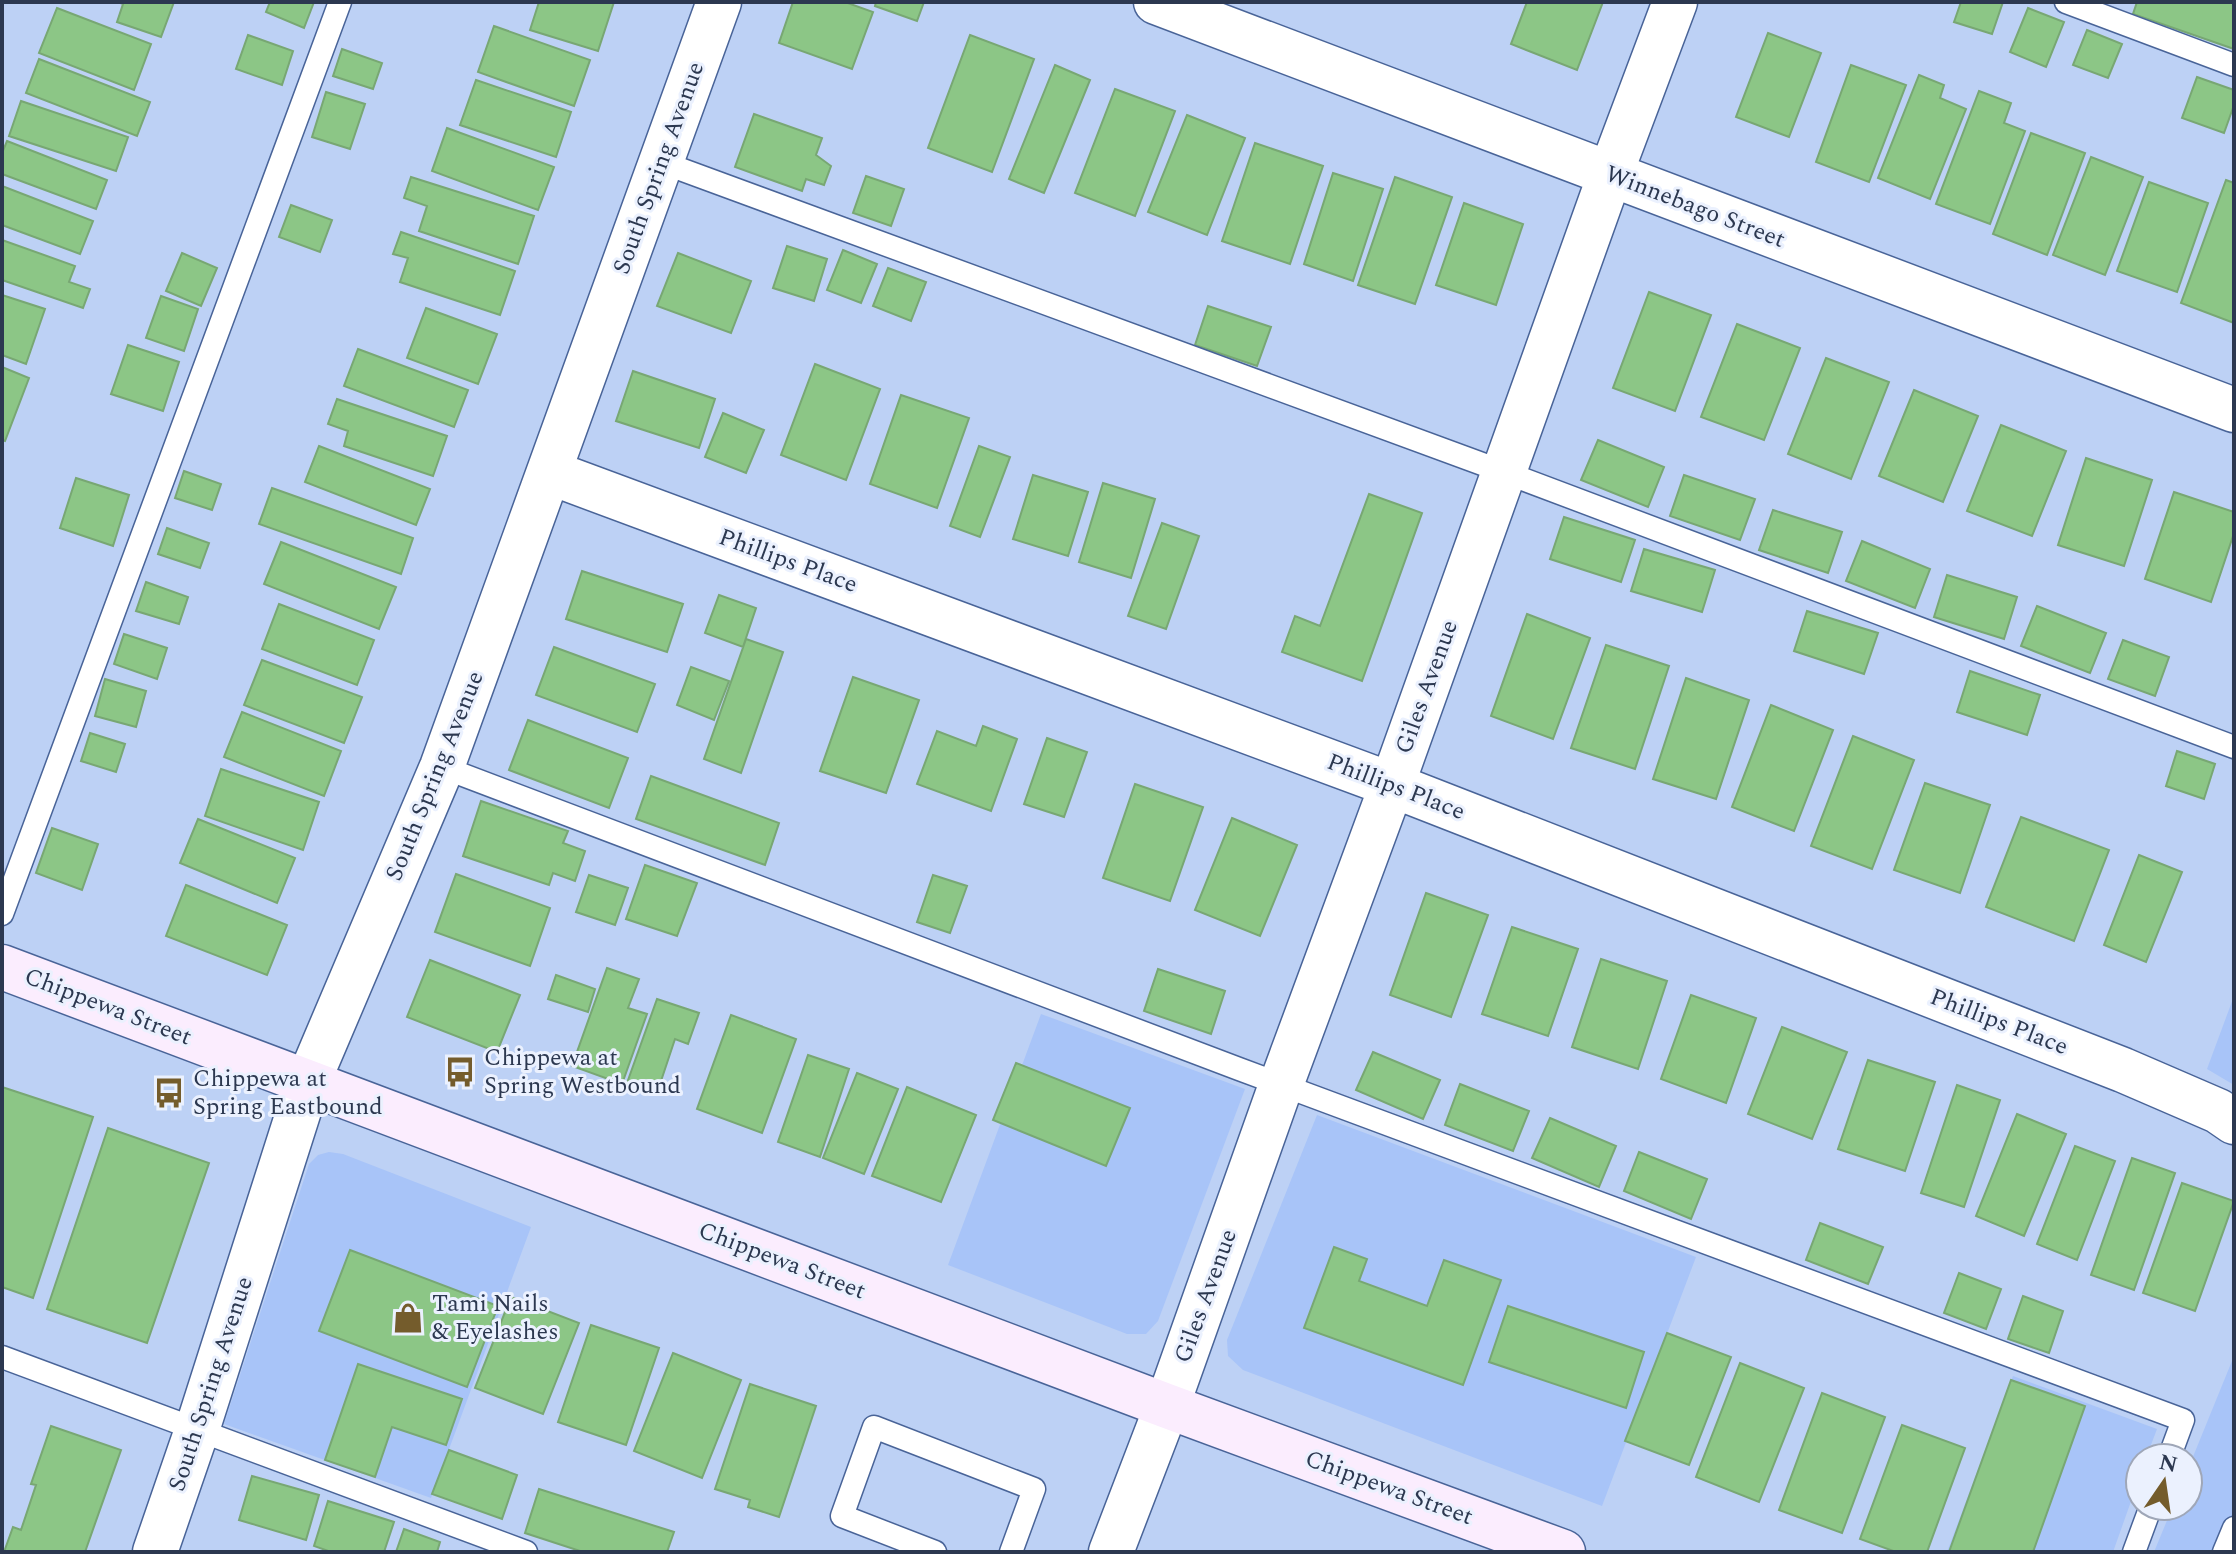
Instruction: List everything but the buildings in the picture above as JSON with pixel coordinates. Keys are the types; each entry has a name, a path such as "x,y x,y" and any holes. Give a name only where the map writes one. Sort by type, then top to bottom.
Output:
{"main road":[{"name":"Chippewa Street","path":"2,967 1563,1552"}],"street":[{"name":"South Spring Avenue","path":"155,1552 308,1082 442,767 719,2"},
{"name":"Winnebago Street","path":"1156,2 2234,410"},
{"name":"Giles Avenue","path":"1111,1552 1167,1406 1675,2"},
{"name":"Phillips Place","path":"549,472 1392,785 2123,1070 2218,1111 2234,1122"}],"lane":[{"path":"2,914 340,2"},
{"path":"2066,2 2234,65"},
{"path":"661,162 1504,472 2234,747"},
{"path":"442,767 1281,1085 2183,1420 2175,1442"},
{"path":"2,1357 526,1552"},
{"path":"935,1552 842,1516 874,1427 1034,1489 1011,1552"},
{"path":"2134,1552 2145,1522"},
{"path":"2224,1552 2234,1528"}],"shaded area":[{"path":"2234,996 2234,1085 2207,1069"},
{"path":"1041,1014 1245,1089 1158,1321 1146,1334 1127,1334 948,1265"},
{"path":"1317,1115 1696,1257 1602,1506 1243,1370 1228,1356 1227,1340"},
{"path":"329,1152 343,1154 531,1227 431,1498 224,1424 309,1164 318,1155"},
{"path":"2234,1356 2234,1552 2154,1552 2166,1522 2204,1522 2204,1442 2199,1442"},
{"path":"2013,1376 2157,1429 2152,1442 2124,1442 2124,1521 2113,1552 1947,1552"}],"place":[{"name":"Chippewa at Spring Westbound","path":"460,1072"},
{"name":"Chippewa at Spring Eastbound","path":"169,1093"},
{"name":"Tami Nails & Eyelashes","path":"408,1318"}]}
